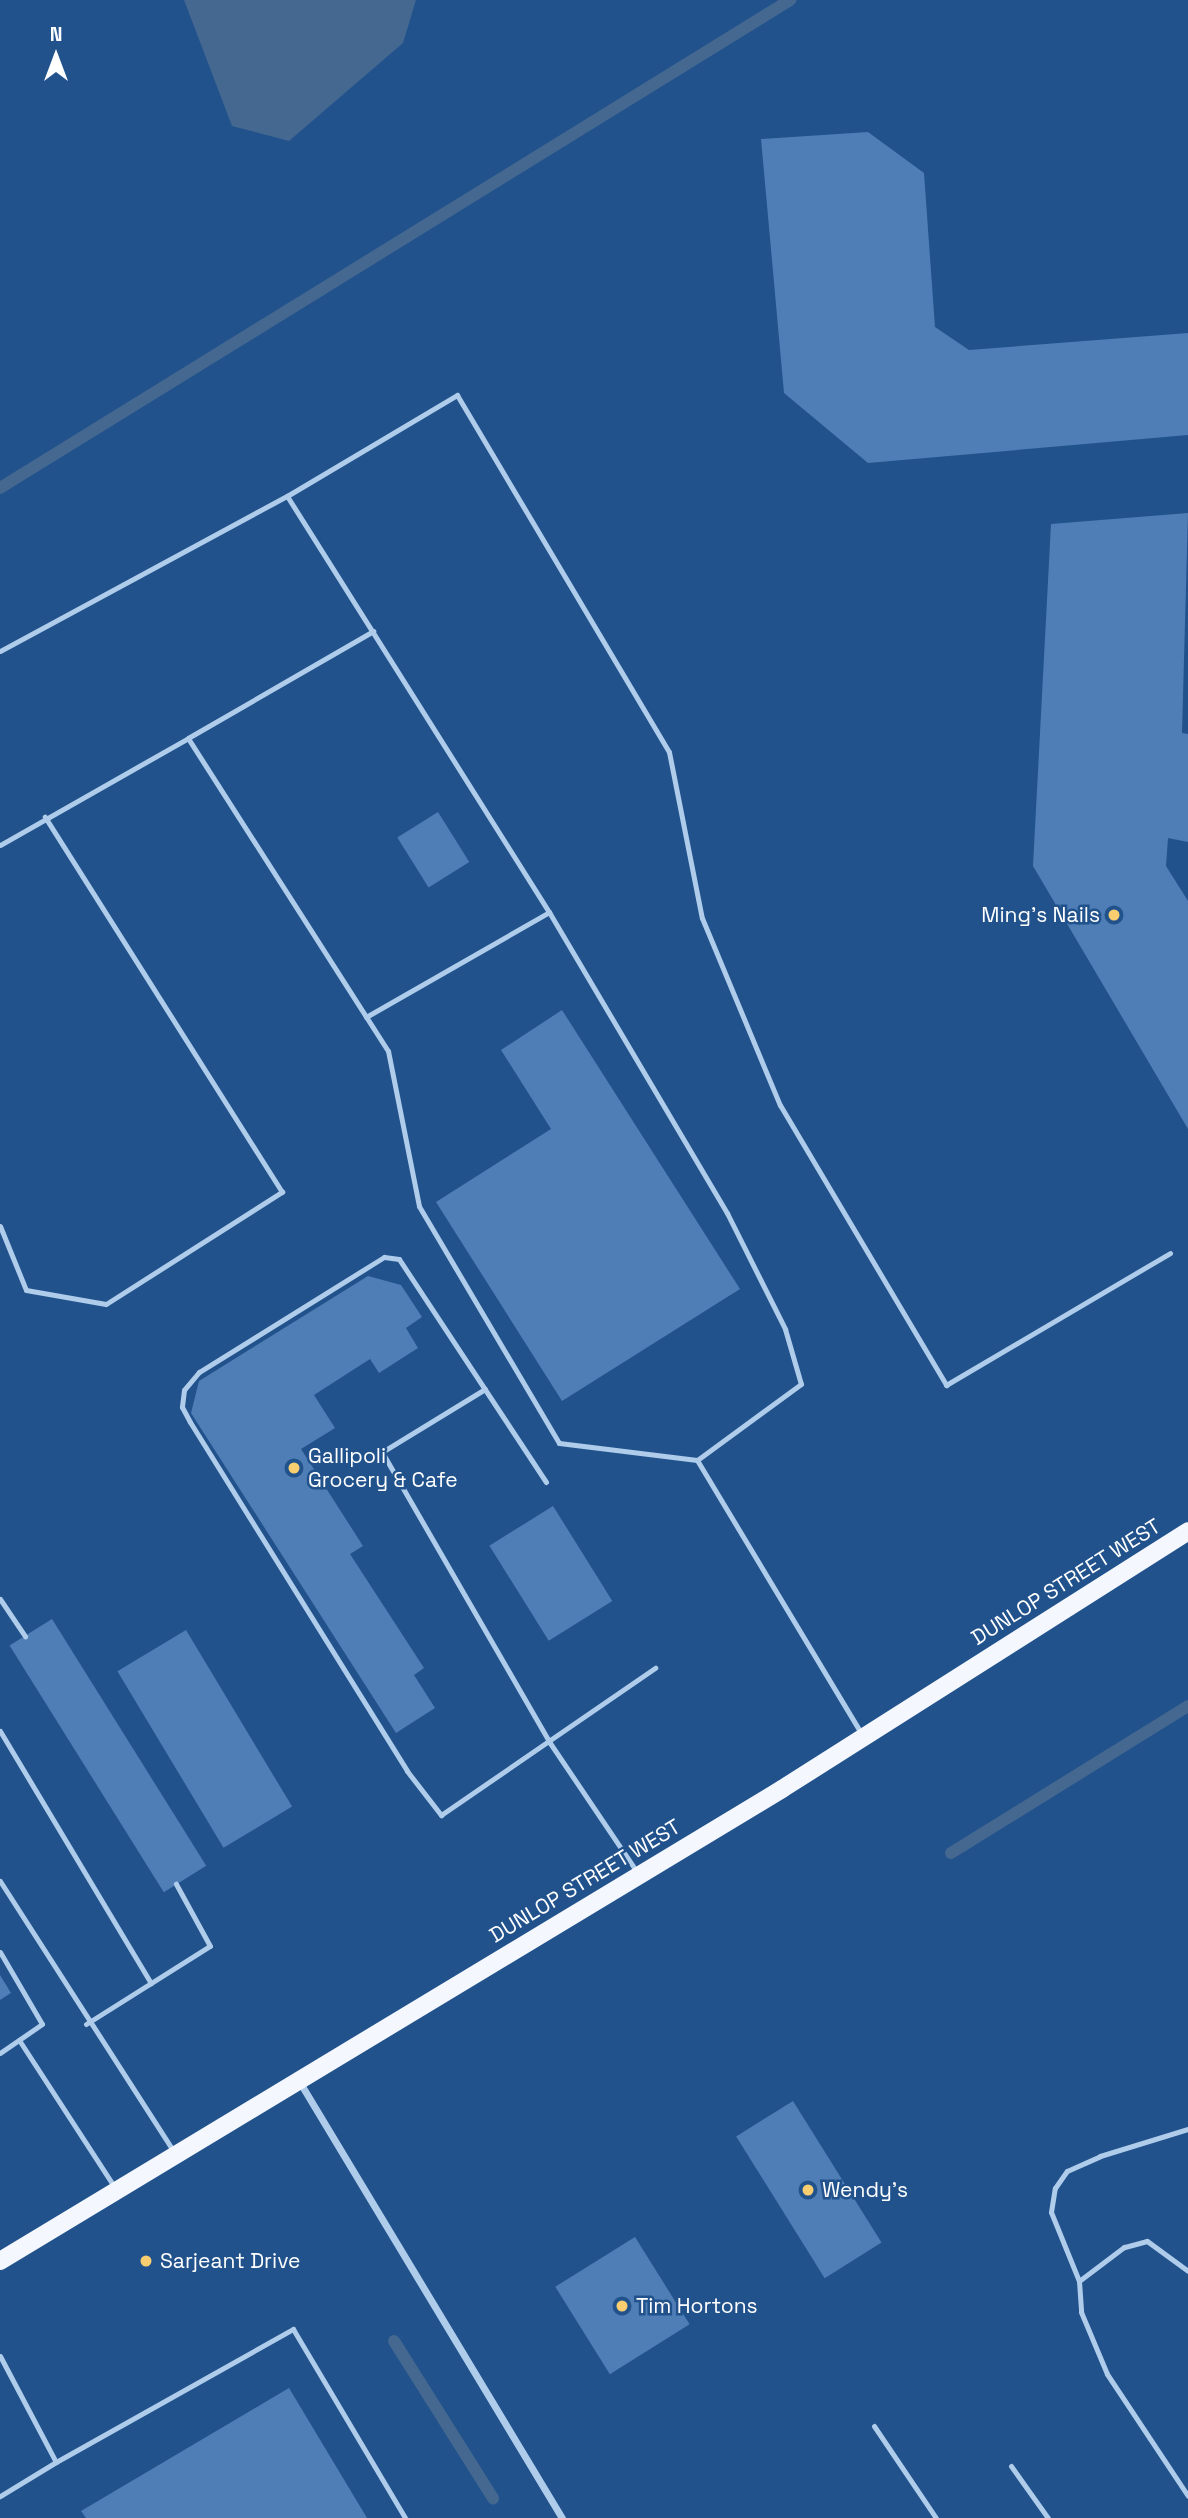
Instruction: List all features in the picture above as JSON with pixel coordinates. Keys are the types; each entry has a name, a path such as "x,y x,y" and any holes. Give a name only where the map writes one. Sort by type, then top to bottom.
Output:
{"main road":[{"name":"DUNLOP STREET WEST","path":"0,2261 864,1737 1188,1531"}],"street":[{"path":"299,2080 562,2518"}],"lane":[{"path":"0,651 287,496 457,395 668,752 702,918 780,1105 946,1385 1170,1253"},
{"path":"188,738 388,1051 419,1206 559,1443 697,1460 802,1384 785,1329 727,1213 549,912 287,496"},
{"path":"0,845 373,631"},
{"path":"0,1226 26,1290 106,1304 282,1192 45,817"},
{"path":"366,1017 549,912"},
{"path":"546,1482 399,1259 384,1257 199,1372 184,1390 190,1422 407,1771 441,1815 550,1743 655,1668"},
{"path":"485,1389 382,1452 550,1743 639,1875"},
{"path":"697,1460 864,1737"},
{"path":"0,1598 25,1636"},
{"path":"0,1731 152,1983"},
{"path":"0,1881 86,2024 175,2154"},
{"path":"86,2024 210,1946 176,1884"},
{"path":"0,1952 42,2024 0,2053"},
{"path":"19,2040 117,2191"},
{"path":"1188,2129 1100,2156 1067,2171 1055,2188 1051,2212 1079,2281 1081,2312 1107,2374 1188,2497"},
{"path":"1079,2281 1124,2247 1147,2241 1188,2271"},
{"path":"0,2496 293,2329 405,2518"},
{"path":"0,2356 56,2462"},
{"path":"874,2426 936,2518"},
{"path":"1011,2466 1048,2518"}],"water":[{"path":"184,0 416,0 403,43 289,141 232,126"}],"building":[{"path":"868,132 924,173 935,327 969,350 1188,333 1188,435 868,463 784,393 761,139"},
{"path":"1188,513 1182,733 1188,734 1188,842 1168,838 1166,866 1188,901 1188,1129 1033,866 1051,524"},
{"path":"438,812 469,862 429,887 397,837"},
{"path":"562,1010 740,1289 562,1401 436,1202 551,1129 501,1050"},
{"path":"368,1276 401,1285 422,1317 406,1328 418,1348 379,1373 370,1359 314,1395 335,1428 301,1449 363,1546 350,1554 424,1668 414,1675 435,1708 396,1733 191,1413 199,1381"},
{"path":"553,1506 612,1601 549,1641 489,1546"},
{"path":"52,1619 206,1866 164,1892 10,1645"},
{"path":"186,1630 292,1807 224,1848 117,1671"},
{"path":"0,1975 11,1993 0,2000"},
{"name":"Wendy's","path":"793,2101 881,2243 825,2278 736,2137"},
{"name":"Tim Hortons","path":"635,2237 690,2324 610,2374 555,2287"},
{"path":"289,2388 367,2518 86,2518 81,2511"}],"waterway":[{"path":"0,488 790,0"},
{"path":"951,1853 1188,1706"},
{"path":"394,2341 493,2498"}],"place":[{"name":"Ming's Nails","path":"1114,915"},
{"name":"Gallipoli Grocery & Cafe","path":"294,1468"},
{"name":"Wendy's","path":"808,2190"},
{"name":"Sarjeant Drive","path":"146,2261"},
{"name":"Tim Hortons","path":"622,2306"}]}
